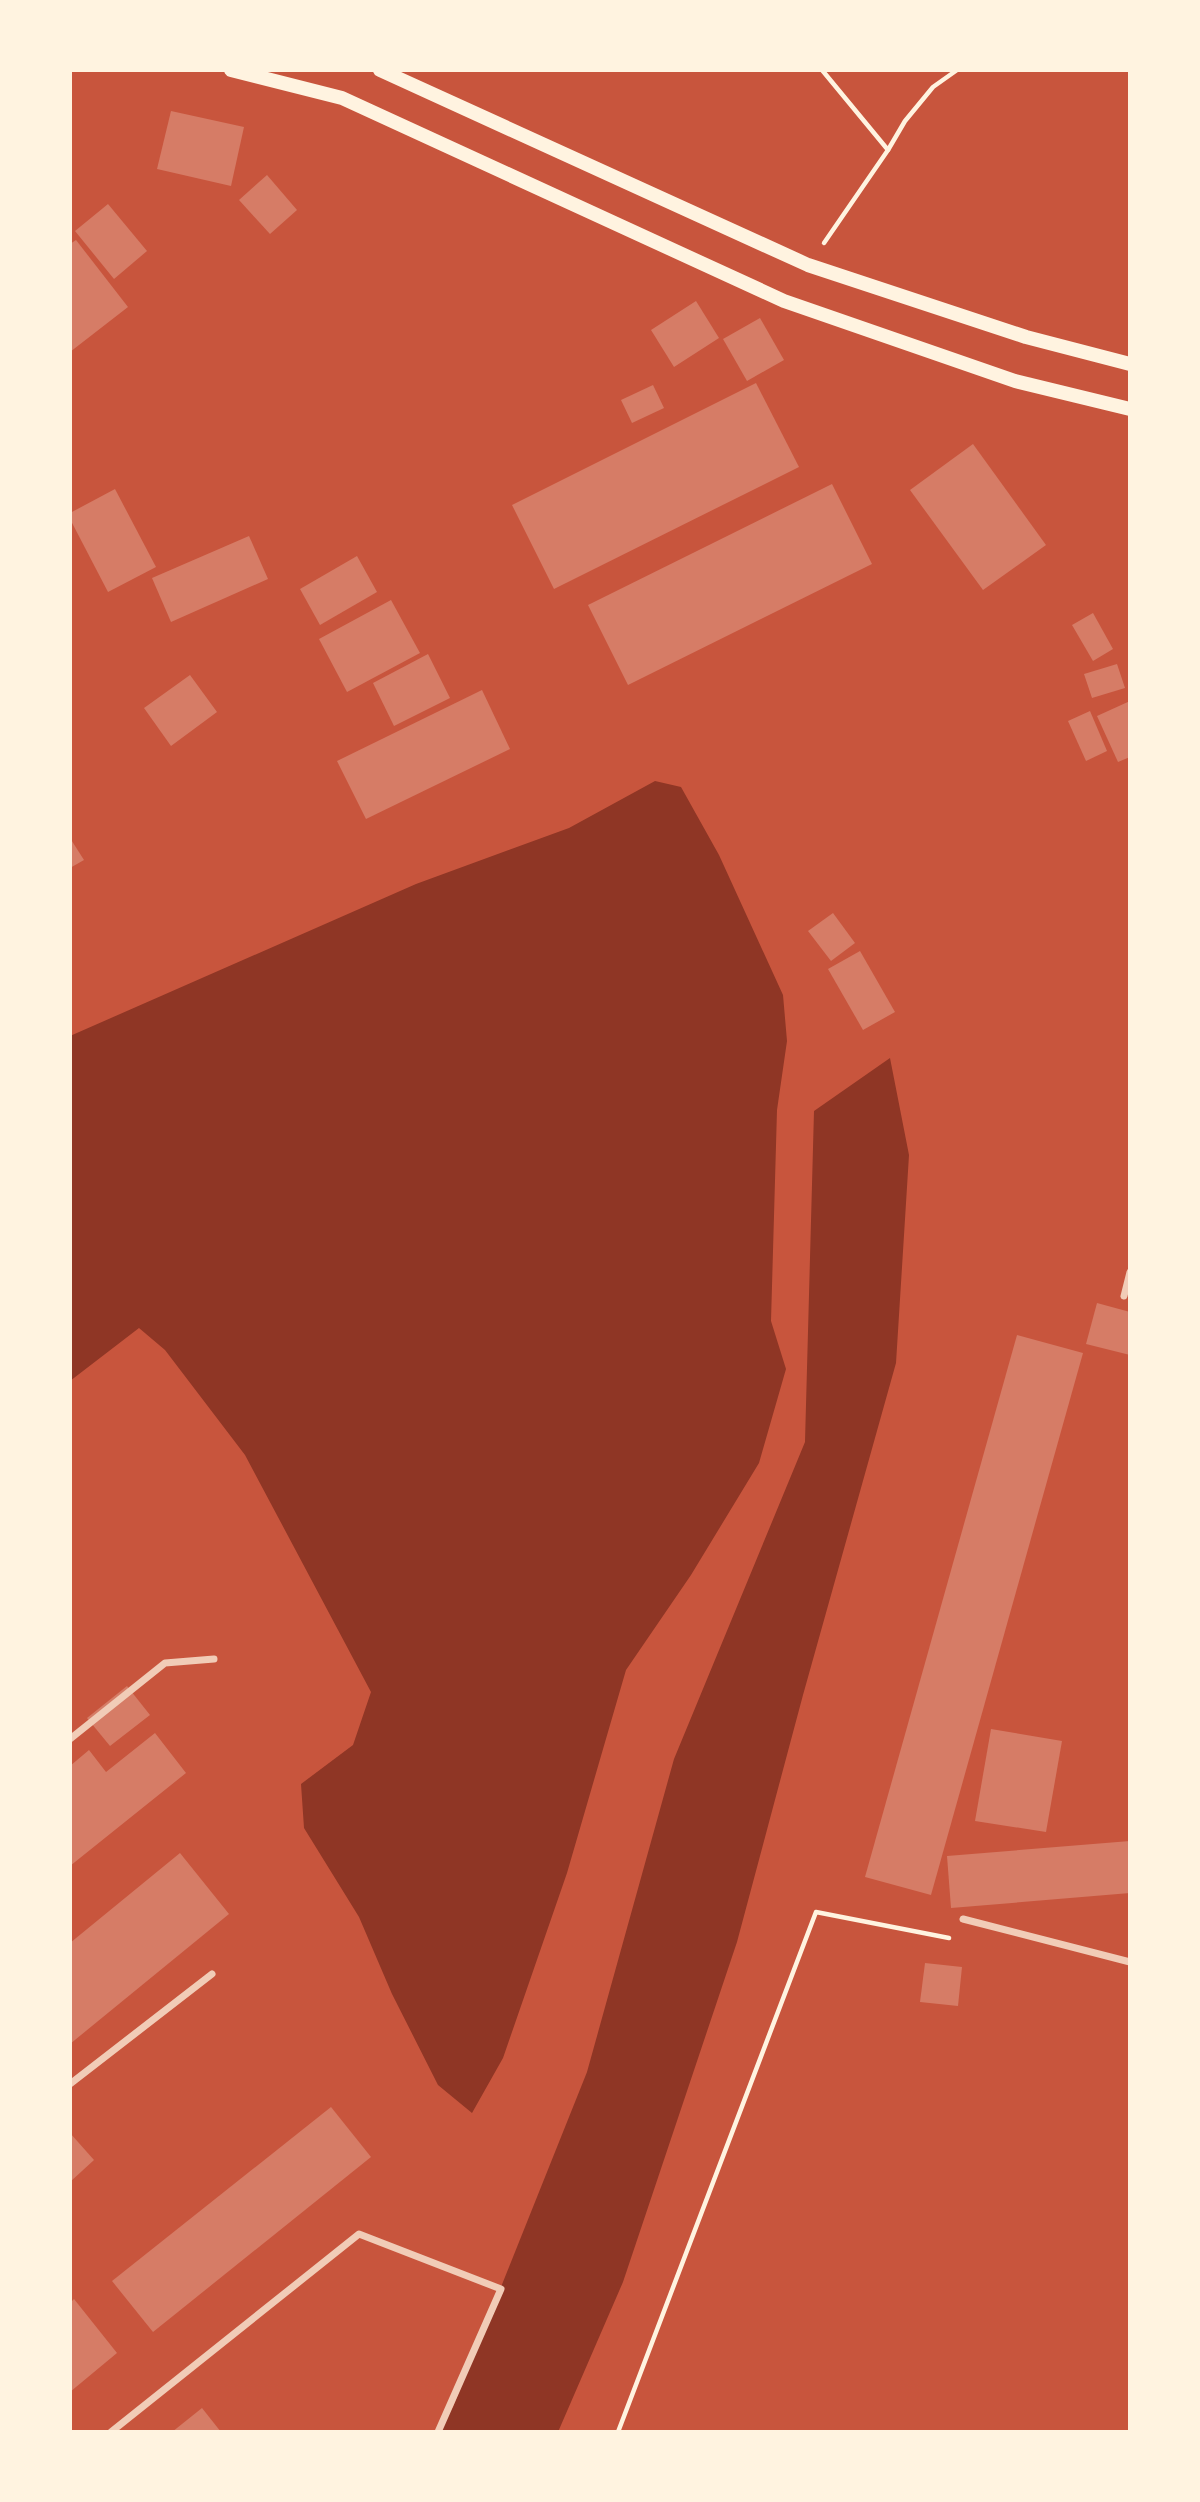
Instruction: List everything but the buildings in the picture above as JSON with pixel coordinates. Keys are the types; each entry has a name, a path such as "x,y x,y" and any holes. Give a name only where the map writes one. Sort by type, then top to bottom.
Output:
{"main road":[{"path":"232,70 342,98 784,301 1015,381 1130,409"},
{"path":"380,70 808,265 1026,337 1130,364"}],"street":[{"path":"1124,1296 1130,1272"},
{"path":"70,1739 165,1663 214,1658"},
{"path":"963,1919 1130,1962"},
{"path":"70,2084 212,1974"},
{"path":"111,2432 359,2234 500,2289 439,2432"}],"path":[{"path":"822,70 888,150"},
{"path":"808,265 888,150 905,121 933,87 957,70"},
{"path":"618,2432 816,1912 952,1939"}],"shaded area":[{"path":"655,781 681,787 719,855 783,995 787,1041 777,1110 771,1321 786,1369 759,1463 691,1575 626,1670 567,1873 503,2058 472,2113 438,2085 392,1994 359,1917 304,1828 301,1784 353,1745 371,1692 245,1455 165,1350 139,1328 70,1381 70,1036 416,884 569,828"},
{"path":"890,1058 909,1155 896,1363 737,1942 623,2282 558,2432 438,2432 453,2407 587,2072 674,1759 805,1442 814,1111"}]}
